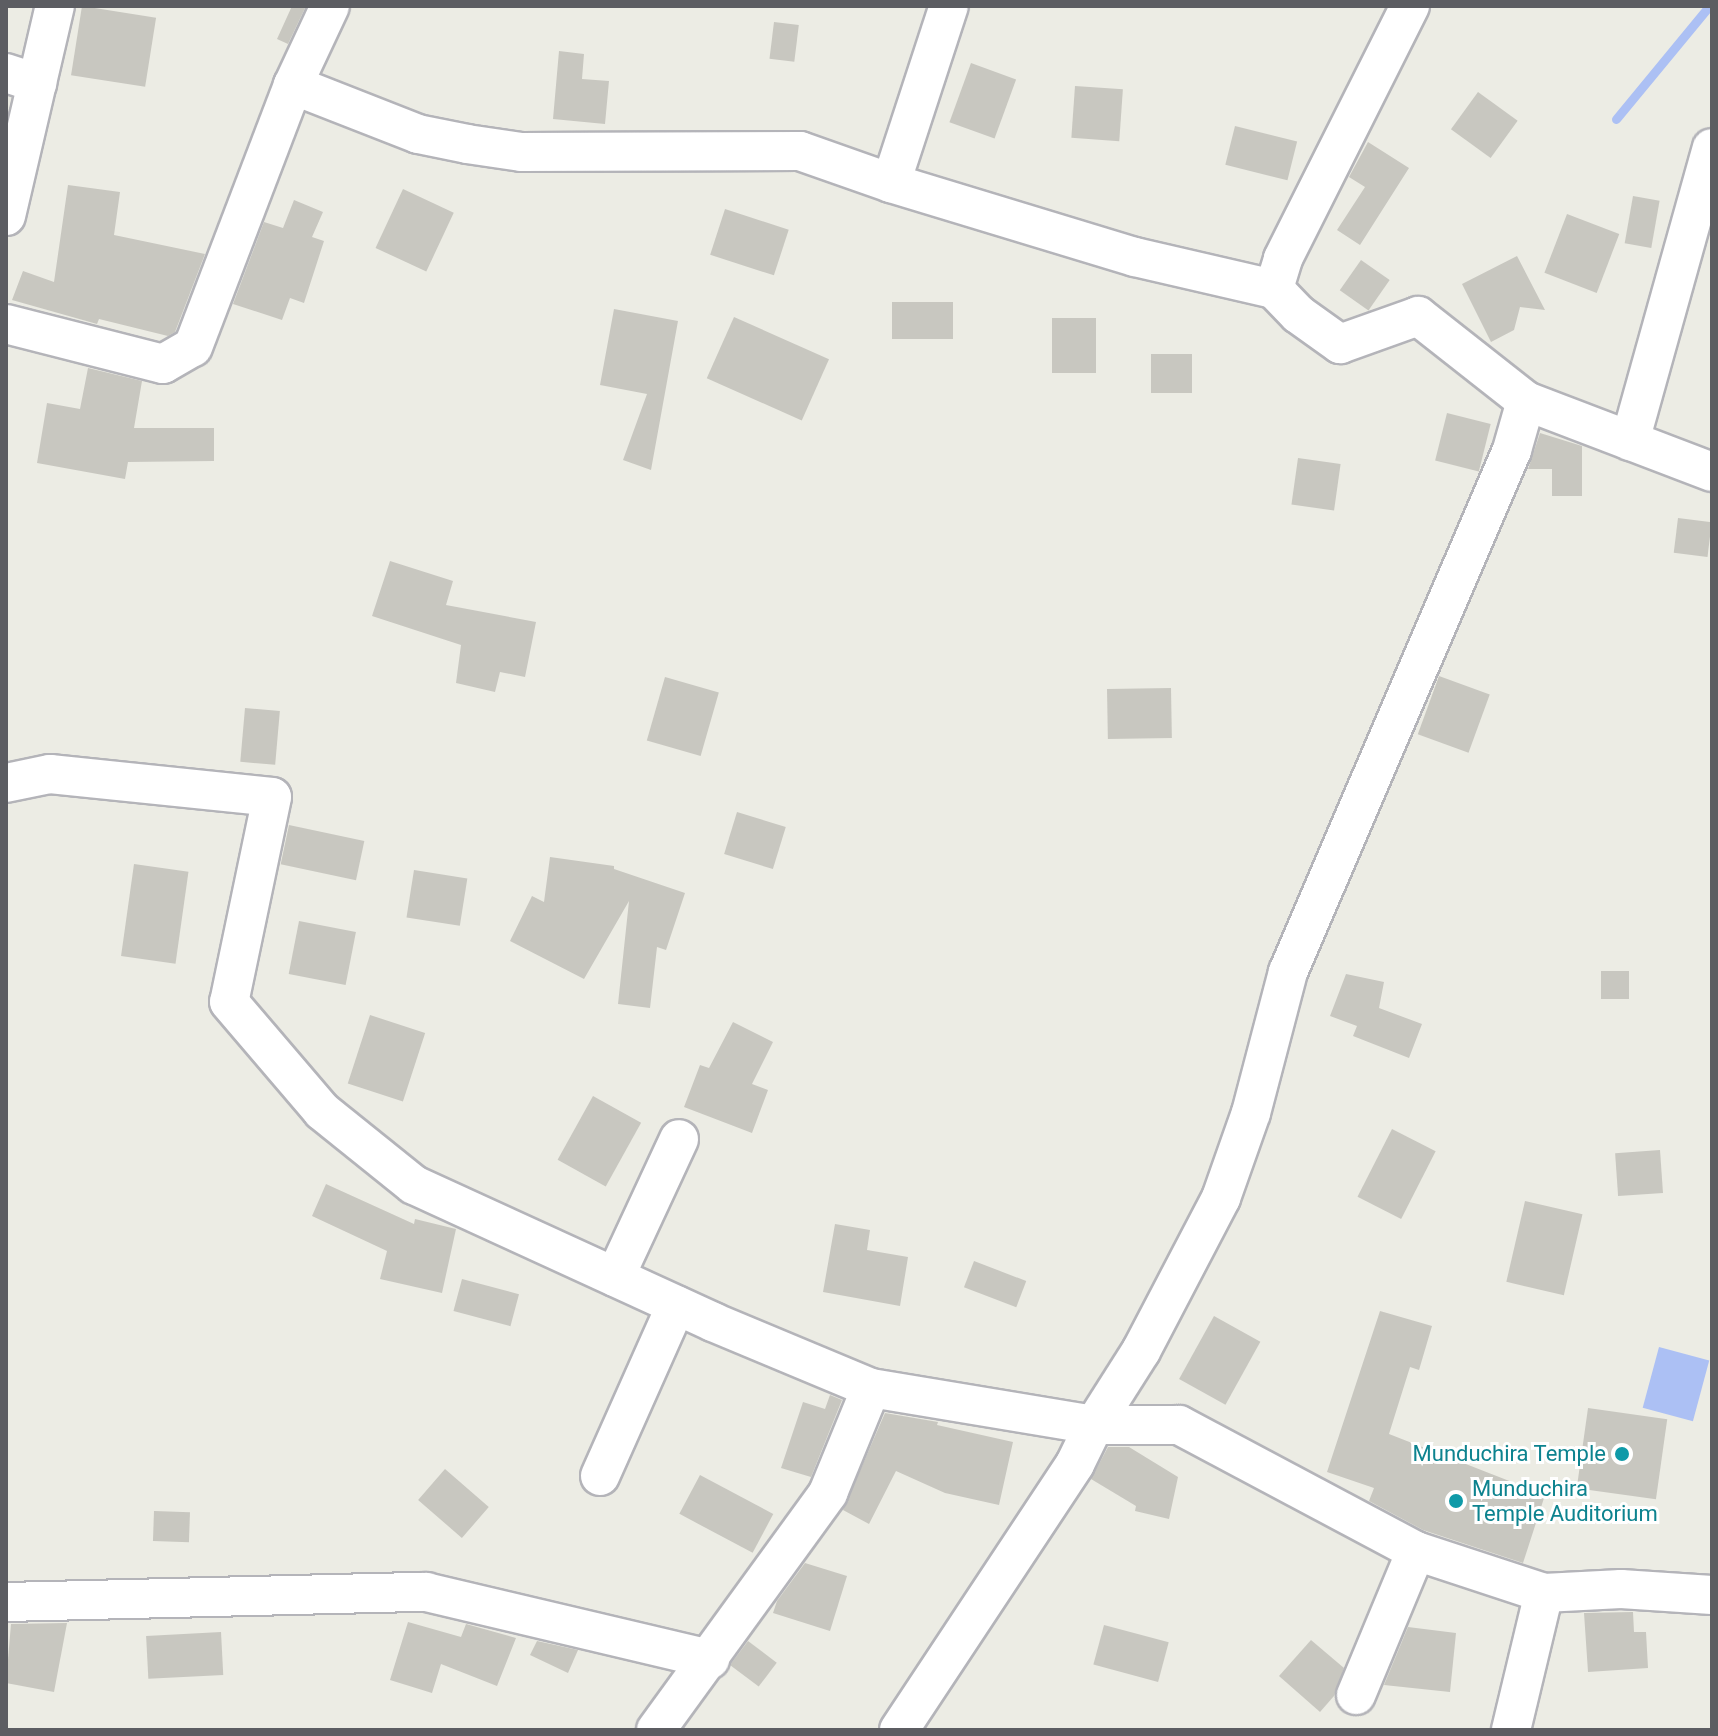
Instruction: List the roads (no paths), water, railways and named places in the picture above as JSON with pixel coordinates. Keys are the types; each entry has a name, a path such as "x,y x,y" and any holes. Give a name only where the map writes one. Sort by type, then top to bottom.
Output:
{"street":[{"path":"6,216 22,78 55,6"},
{"path":"6,324 163,364 193,347 293,85 330,6"},
{"path":"891,183 949,6"},
{"path":"1274,289 1283,259 1410,6"},
{"path":"293,85 418,134 521,152 800,151 891,183 1135,257 1274,289 1298,314 1340,344 1418,316 1526,401 1712,472"},
{"path":"1630,441 1712,148"},
{"path":"899,1730 1075,1464 1094,1425 1141,1351 1221,1198 1251,1113 1288,972 1512,450 1526,401"},
{"path":"6,783 50,774 272,797 229,1002 322,1111 414,1185 676,1305 871,1388 1094,1425 1179,1425 1416,1551 1544,1593 1621,1589 1712,1595"},
{"path":"615,1277 679,1139"},
{"path":"600,1476 676,1305"},
{"path":"656,1730 828,1493 871,1388"},
{"path":"1356,1695 1416,1551"},
{"path":"6,1602 426,1592 710,1659"},
{"path":"1511,1730 1544,1593"}],"water":[{"path":"1659,1347 1709,1360 1693,1421 1643,1408"}],"waterway":[{"path":"1616,119 1709,6"}],"place":[{"name":"Munduchira Temple","path":"1622,1454"},
{"name":"Munduchira Temple Auditorium","path":"1456,1501"}]}
